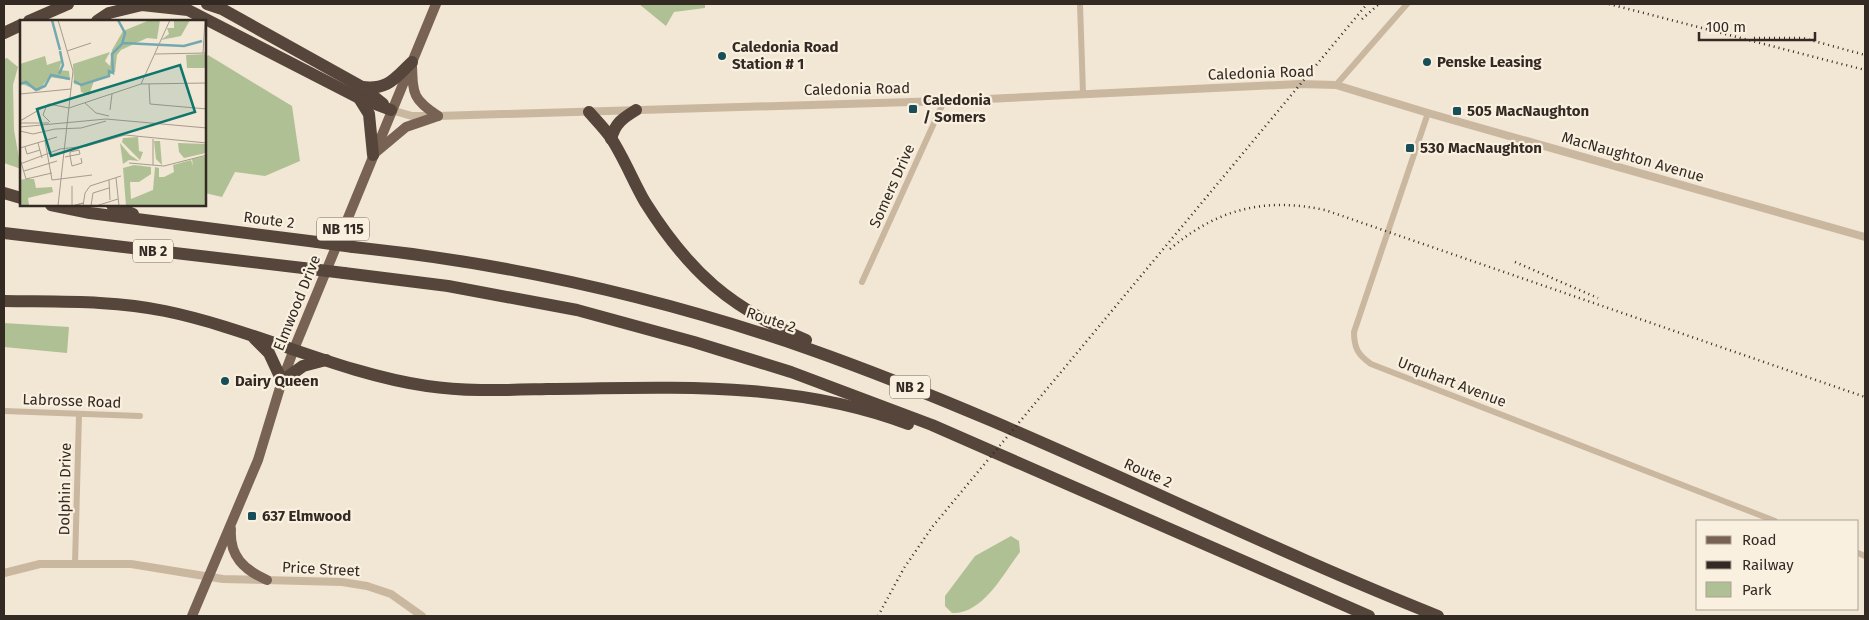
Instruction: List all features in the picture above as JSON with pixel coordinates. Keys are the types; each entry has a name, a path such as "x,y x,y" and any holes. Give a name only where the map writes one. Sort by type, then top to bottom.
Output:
{"highway":[{"path":"31,20 68,4"},
{"path":"207,4 222,9 391,110"},
{"path":"98,20 109,13 142,5 188,10 360,93 387,85 412,62"},
{"path":"4,33 20,25"},
{"path":"360,93 369,114 373,155"},
{"path":"612,139 614,129 621,118 636,110"},
{"path":"589,112 612,139 656,217 678,250 707,281 753,316 842,355 871,373"},
{"path":"4,193 20,198"},
{"name":"Route 2","path":"56,206 160,223 456,259 585,285 754,331 871,373 963,409 1438,616"},
{"path":"115,206 160,223"},
{"name":"NB 2","path":"4,233 344,273 509,296 625,322 823,383 932,425 1369,616"},
{"path":"4,300 141,307 199,319 397,380 453,389 720,388 796,394 853,407 975,445"},
{"path":"252,336 269,354 282,381 303,366 328,360"}],"main road":[{"name":"Elmwood Drive","path":"192,616 258,460 282,381 294,349 436,4"},
{"path":"412,62 413,90 416,99 438,116"},
{"path":"373,155 406,128 438,116"},
{"path":"231,524 230,538 233,551 240,563 250,572 267,580"}],"street":[{"path":"1080,4 1083,93"},
{"name":"Caledonia Road","path":"391,110 412,116 438,116 944,101 1300,84 1336,85 1406,4"},
{"name":"MacNaughton Avenue","path":"1336,85 1428,113 1865,237"},
{"name":"Somers Drive","path":"862,282 944,101"},
{"name":"Urquhart Avenue","path":"1428,113 1354,332 1354,345 1359,356 1371,364 1772,520"},
{"name":"Labrosse Road","path":"4,411 140,416"},
{"name":"Dolphin Drive","path":"75,564 80,415"},
{"name":"Price Street","path":"4,573 40,564 131,564 223,579 342,582 367,586 391,594 422,616"}],"green space":[{"path":"639,4 705,4 705,8 674,12 666,26"},
{"path":"208,55 292,106 300,161 265,176 235,172 222,197 206,193 206,58"},
{"path":"7,58 18,67 13,85 14,130 20,169 4,163 4,59"},
{"path":"4,323 69,327 67,353 4,347"},
{"path":"1011,536 1019,541 1020,552 999,581 983,600 973,607 963,612 952,613 945,606 945,596 975,556"}],"railway":[{"path":"878,616 904,568 933,526 1367,4"},
{"path":"1362,19 1379,4"},
{"path":"1609,4 1865,70"},
{"path":"1754,38 1803,38 1865,55"},
{"path":"1170,249 1206,224 1243,210 1262,206 1282,205 1325,210 1865,397"},
{"path":"1515,262 1598,298"}],"place":[{"name":"Caledonia Road Station # 1","path":"722,56"},
{"name":"Penske Leasing","path":"1427,62"},
{"name":"Caledonia / Somers","path":"913,109"},
{"name":"505 MacNaughton","path":"1457,111"},
{"name":"530 MacNaughton","path":"1410,148"},
{"name":"Dairy Queen","path":"225,381"},
{"name":"637 Elmwood","path":"252,516"}]}
